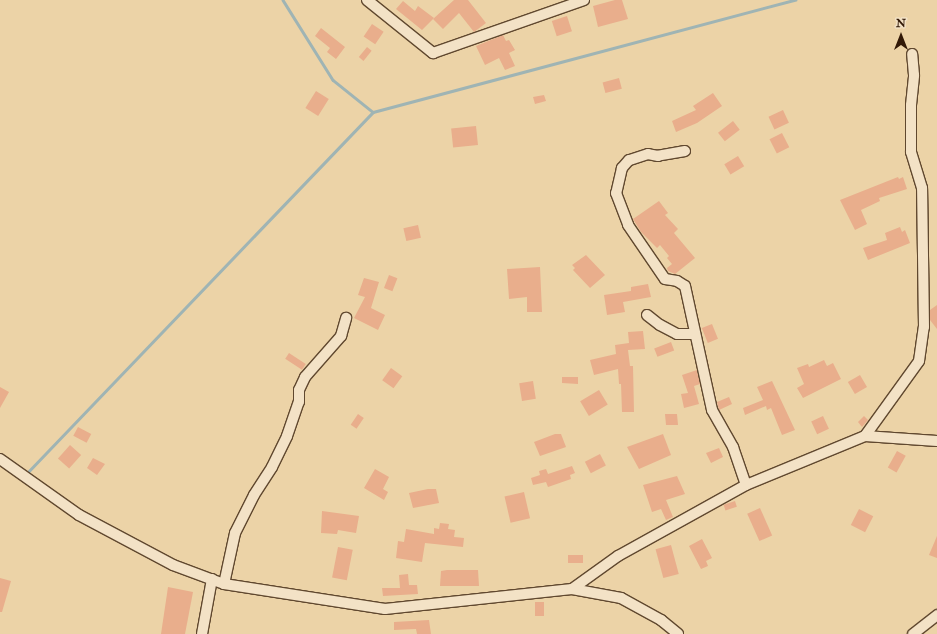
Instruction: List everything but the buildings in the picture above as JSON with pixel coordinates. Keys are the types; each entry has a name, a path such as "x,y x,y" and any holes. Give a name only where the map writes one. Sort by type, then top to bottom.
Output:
{"street":[{"path":"367,0 433,53 584,0"},
{"path":"865,436 919,361 924,327 922,188 911,152 911,105 914,75 912,54"},
{"path":"685,151 658,156 648,154 629,160 622,168 616,193 628,225 665,280 677,281 685,286 712,410 732,447 746,485"},
{"path":"647,315 660,325 677,334 695,334"},
{"path":"224,584 235,533 254,495 272,467 287,436 299,402 299,390 305,377 341,336 346,318"},
{"path":"572,589 618,556 746,485 865,436 937,441"},
{"path":"0,459 79,515 173,565 224,584 385,609 572,589 621,598 661,620 678,634"},
{"path":"202,634 212,579"},
{"path":"913,634 937,615"}],"waterway":[{"path":"283,0 333,80 373,112"},
{"path":"26,474 373,112 795,0"}]}
